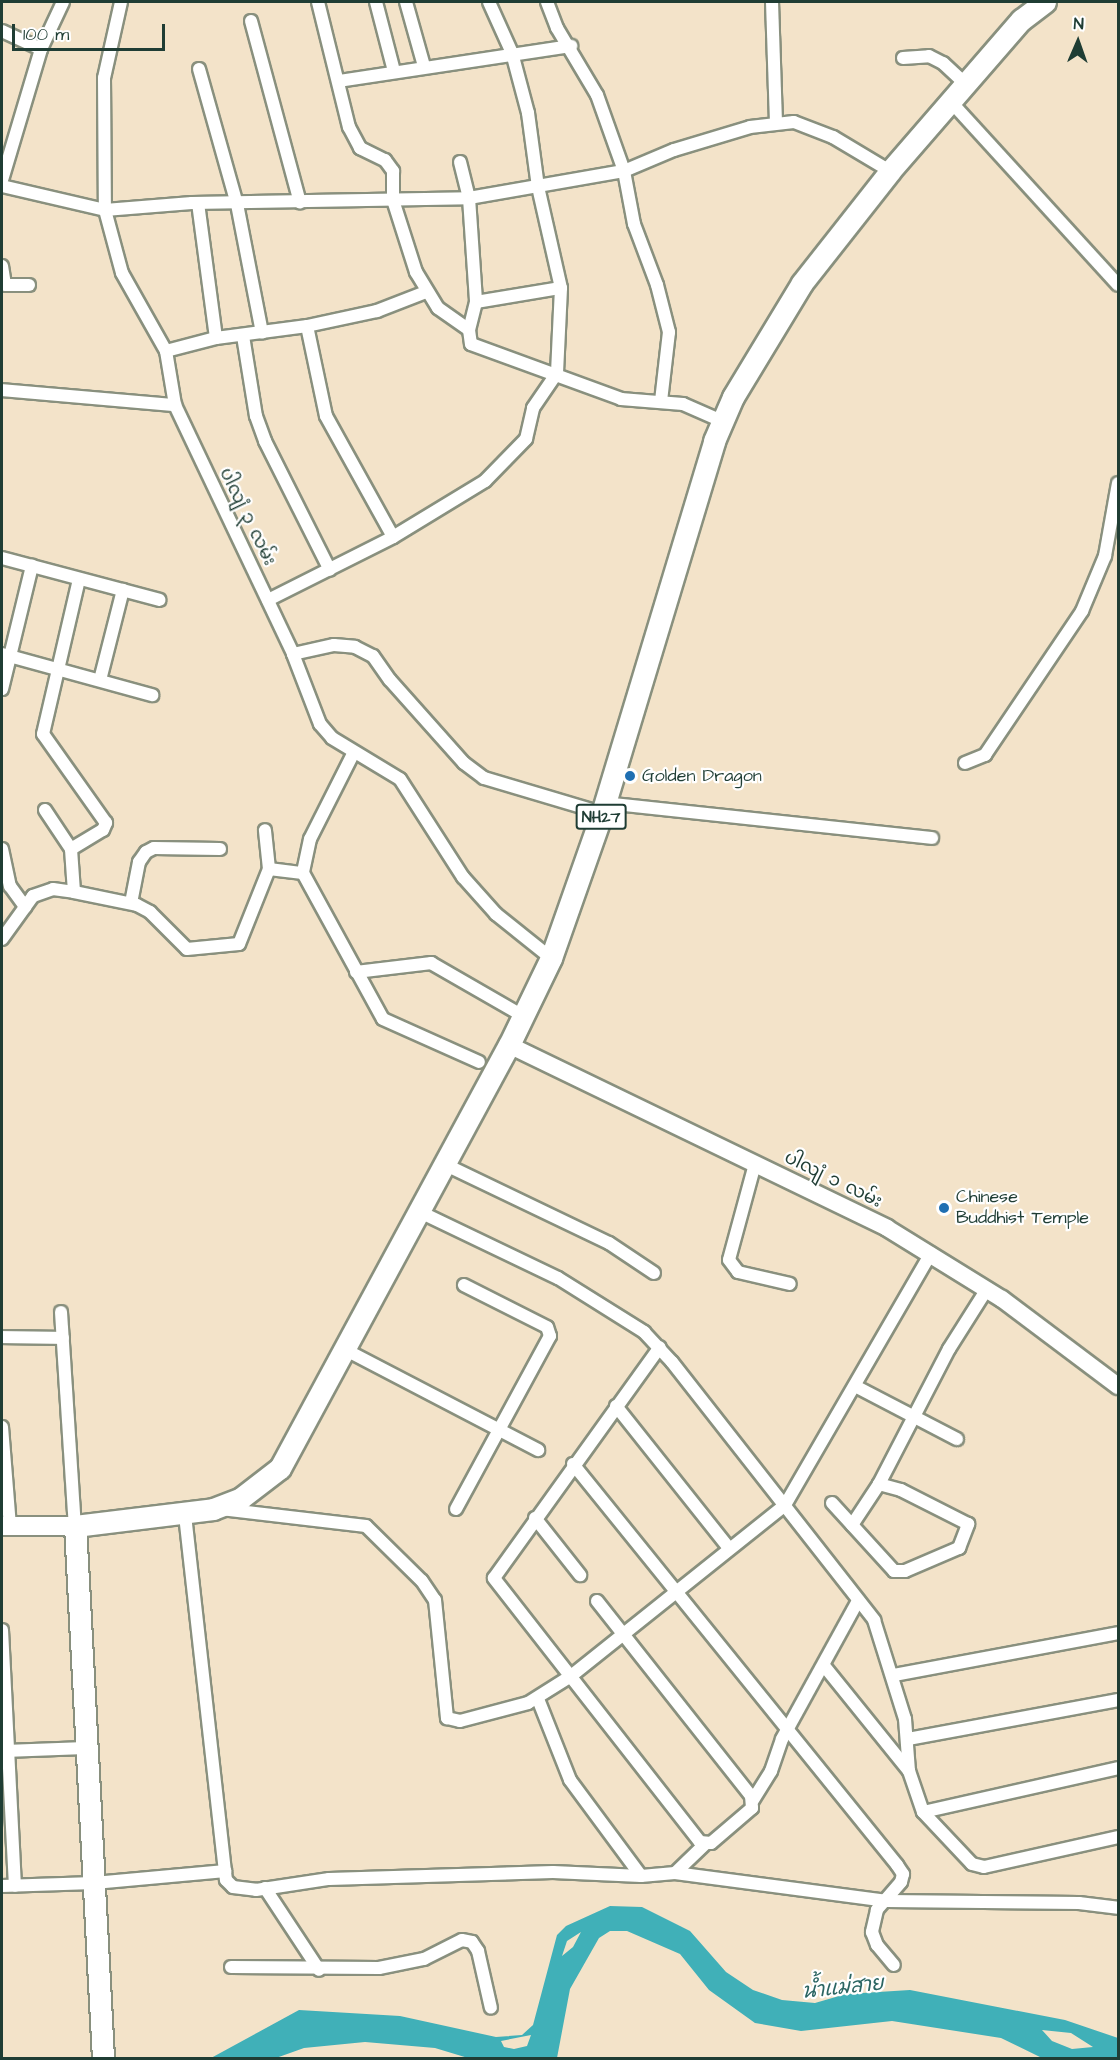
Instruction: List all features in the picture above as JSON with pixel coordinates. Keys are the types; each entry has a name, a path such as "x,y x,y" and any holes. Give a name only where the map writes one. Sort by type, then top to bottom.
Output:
{"highway":[{"name":"NH27","path":"75,1526 185,1515 216,1508 241,1498 280,1468 509,1045 551,958 603,808 722,421 761,346 802,283 890,171 952,103 1021,20 1045,2"},
{"path":"75,1526 102,2058"}],"main road":[{"name":"NH27","path":"6,1526 75,1526"}],"street":[{"path":"2,180 41,49 63,2"},
{"name":"ပါလျံ ၃ လမ်း","path":"121,2 104,78 105,210 122,273 166,351 175,405 293,654 320,724 354,752 400,779 463,877 496,914 551,958"},
{"path":"318,2 349,127 360,147 385,160 393,171 393,200 409,254 426,292 438,308 469,330"},
{"path":"376,2 394,71"},
{"path":"406,2 424,66"},
{"path":"268,600 393,537 485,481 526,439 533,408 557,373 561,288 538,187 528,113 512,52 489,2"},
{"path":"547,2 557,28 571,46 597,95 624,171 634,224 657,285 669,332 661,401"},
{"path":"772,2 776,123"},
{"path":"251,21 300,202"},
{"path":"2,31 41,49"},
{"path":"339,81 512,52 571,46"},
{"path":"903,58 929,56 943,63 967,85"},
{"path":"199,69 237,204 262,333"},
{"path":"952,103 1119,285"},
{"path":"2,186 105,210 198,203 469,198 624,171 674,150 776,123 794,123 833,137 890,171"},
{"path":"460,162 469,198 476,302 469,330 469,341 476,348 557,373 580,387 621,399 683,404 722,421"},
{"path":"198,203 216,338"},
{"path":"2,266 5,285 29,285"},
{"path":"476,302 561,288"},
{"path":"166,351 216,338 307,326 377,311 426,292"},
{"path":"307,326 326,416 393,537"},
{"path":"243,336 256,416 265,441 330,570"},
{"path":"2,390 175,405"},
{"path":"965,763 985,755 1082,611 1105,556 1119,483"},
{"path":"2,558 160,600"},
{"path":"2,689 5,655 33,566"},
{"path":"71,849 103,830 106,823 43,734 56,670 79,579"},
{"path":"100,680 123,590"},
{"path":"293,654 334,645 355,647 373,656 390,680 464,763 484,778 603,808 932,838"},
{"path":"5,655 152,695"},
{"path":"354,752 310,839 303,873 382,1019 479,1062"},
{"path":"45,810 71,849 74,892"},
{"path":"2,937 40,891 74,892 131,903 150,912 187,949 239,944 269,869 265,830"},
{"path":"131,903 139,862 146,852 154,848 220,849"},
{"path":"2,849 10,886 25,907"},
{"path":"269,869 303,873"},
{"path":"356,972 431,963 523,1016"},
{"name":"ပါလျံ ၁ လမ်း","path":"509,1045 756,1164 931,1253 987,1289 1119,1386"},
{"path":"444,1164 609,1243 654,1273"},
{"path":"756,1164 729,1260 738,1272 790,1284"},
{"path":"418,1211 558,1278 636,1326 660,1347 874,1620 894,1675 908,1739 909,1771 923,1812 976,1867 1119,1837"},
{"path":"216,1508 366,1526 422,1581 435,1600 444,1698 447,1718 451,1721 538,1699 571,1676 622,1632 785,1505 931,1253"},
{"path":"456,1509 550,1336 547,1326 464,1286"},
{"path":"852,1525 879,1484 949,1349 987,1289"},
{"path":"61,1312 75,1526"},
{"path":"2,1337 63,1338"},
{"path":"660,1347 573,1464 494,1578 705,1844"},
{"path":"344,1349 538,1450"},
{"path":"855,1386 957,1439"},
{"path":"616,1406 729,1548"},
{"path":"2,1429 6,1526"},
{"path":"573,1464 903,1874 887,1901 878,1910 873,1932 877,1945 894,1965"},
{"path":"832,1503 894,1571 905,1571 953,1552 964,1540 968,1524 901,1490 879,1484"},
{"path":"185,1515 226,1880 233,1887 265,1888 329,1879 553,1872 641,1876 675,1873 887,1901 1079,1903 1119,1908"},
{"path":"535,1518 580,1575"},
{"path":"597,1601 753,1800"},
{"path":"675,1873 705,1844 752,1808 753,1800 771,1771 786,1731 825,1668 858,1601"},
{"path":"2,1630 4,1751 15,1886"},
{"path":"894,1675 1119,1633"},
{"path":"825,1668 909,1771"},
{"path":"538,1699 570,1780 641,1876"},
{"path":"908,1739 1119,1700"},
{"path":"4,1751 86,1748"},
{"path":"923,1812 1119,1768"},
{"path":"2,1886 94,1883 225,1871"},
{"path":"265,1888 319,1970"},
{"path":"231,1967 319,1970 379,1968 424,1959 453,1942 472,1942 478,1951 492,2008"}],"water":[{"path":"610,1906 642,1907 690,1931 726,1972 753,1990 782,2000 815,2003 846,1994 910,1990 1065,2020 1118,2038 1118,2058 1042,2058 1001,2038 892,2021 801,2031 755,2023 709,1990 680,1954 627,1931 610,1931 599,1938 570,1989 557,2058 468,2058 435,2048 365,2042 304,2048 276,2058 211,2058 299,2010 400,2016 496,2037 522,2035 533,2025 557,1935 566,1926","holes":["581,1932 573,1947 562,1956 567,1941","1042,2030 1071,2033 1093,2047 1072,2049 1052,2041","531,2035 527,2046 514,2049 504,2047 501,2041"]}],"place":[{"name":"Golden Dragon","path":"630,776"},
{"name":"Chinese Buddhist Temple","path":"944,1208"}],"water label":[{"name":"น้ำแม่สาย","path":"843,1988"}]}
